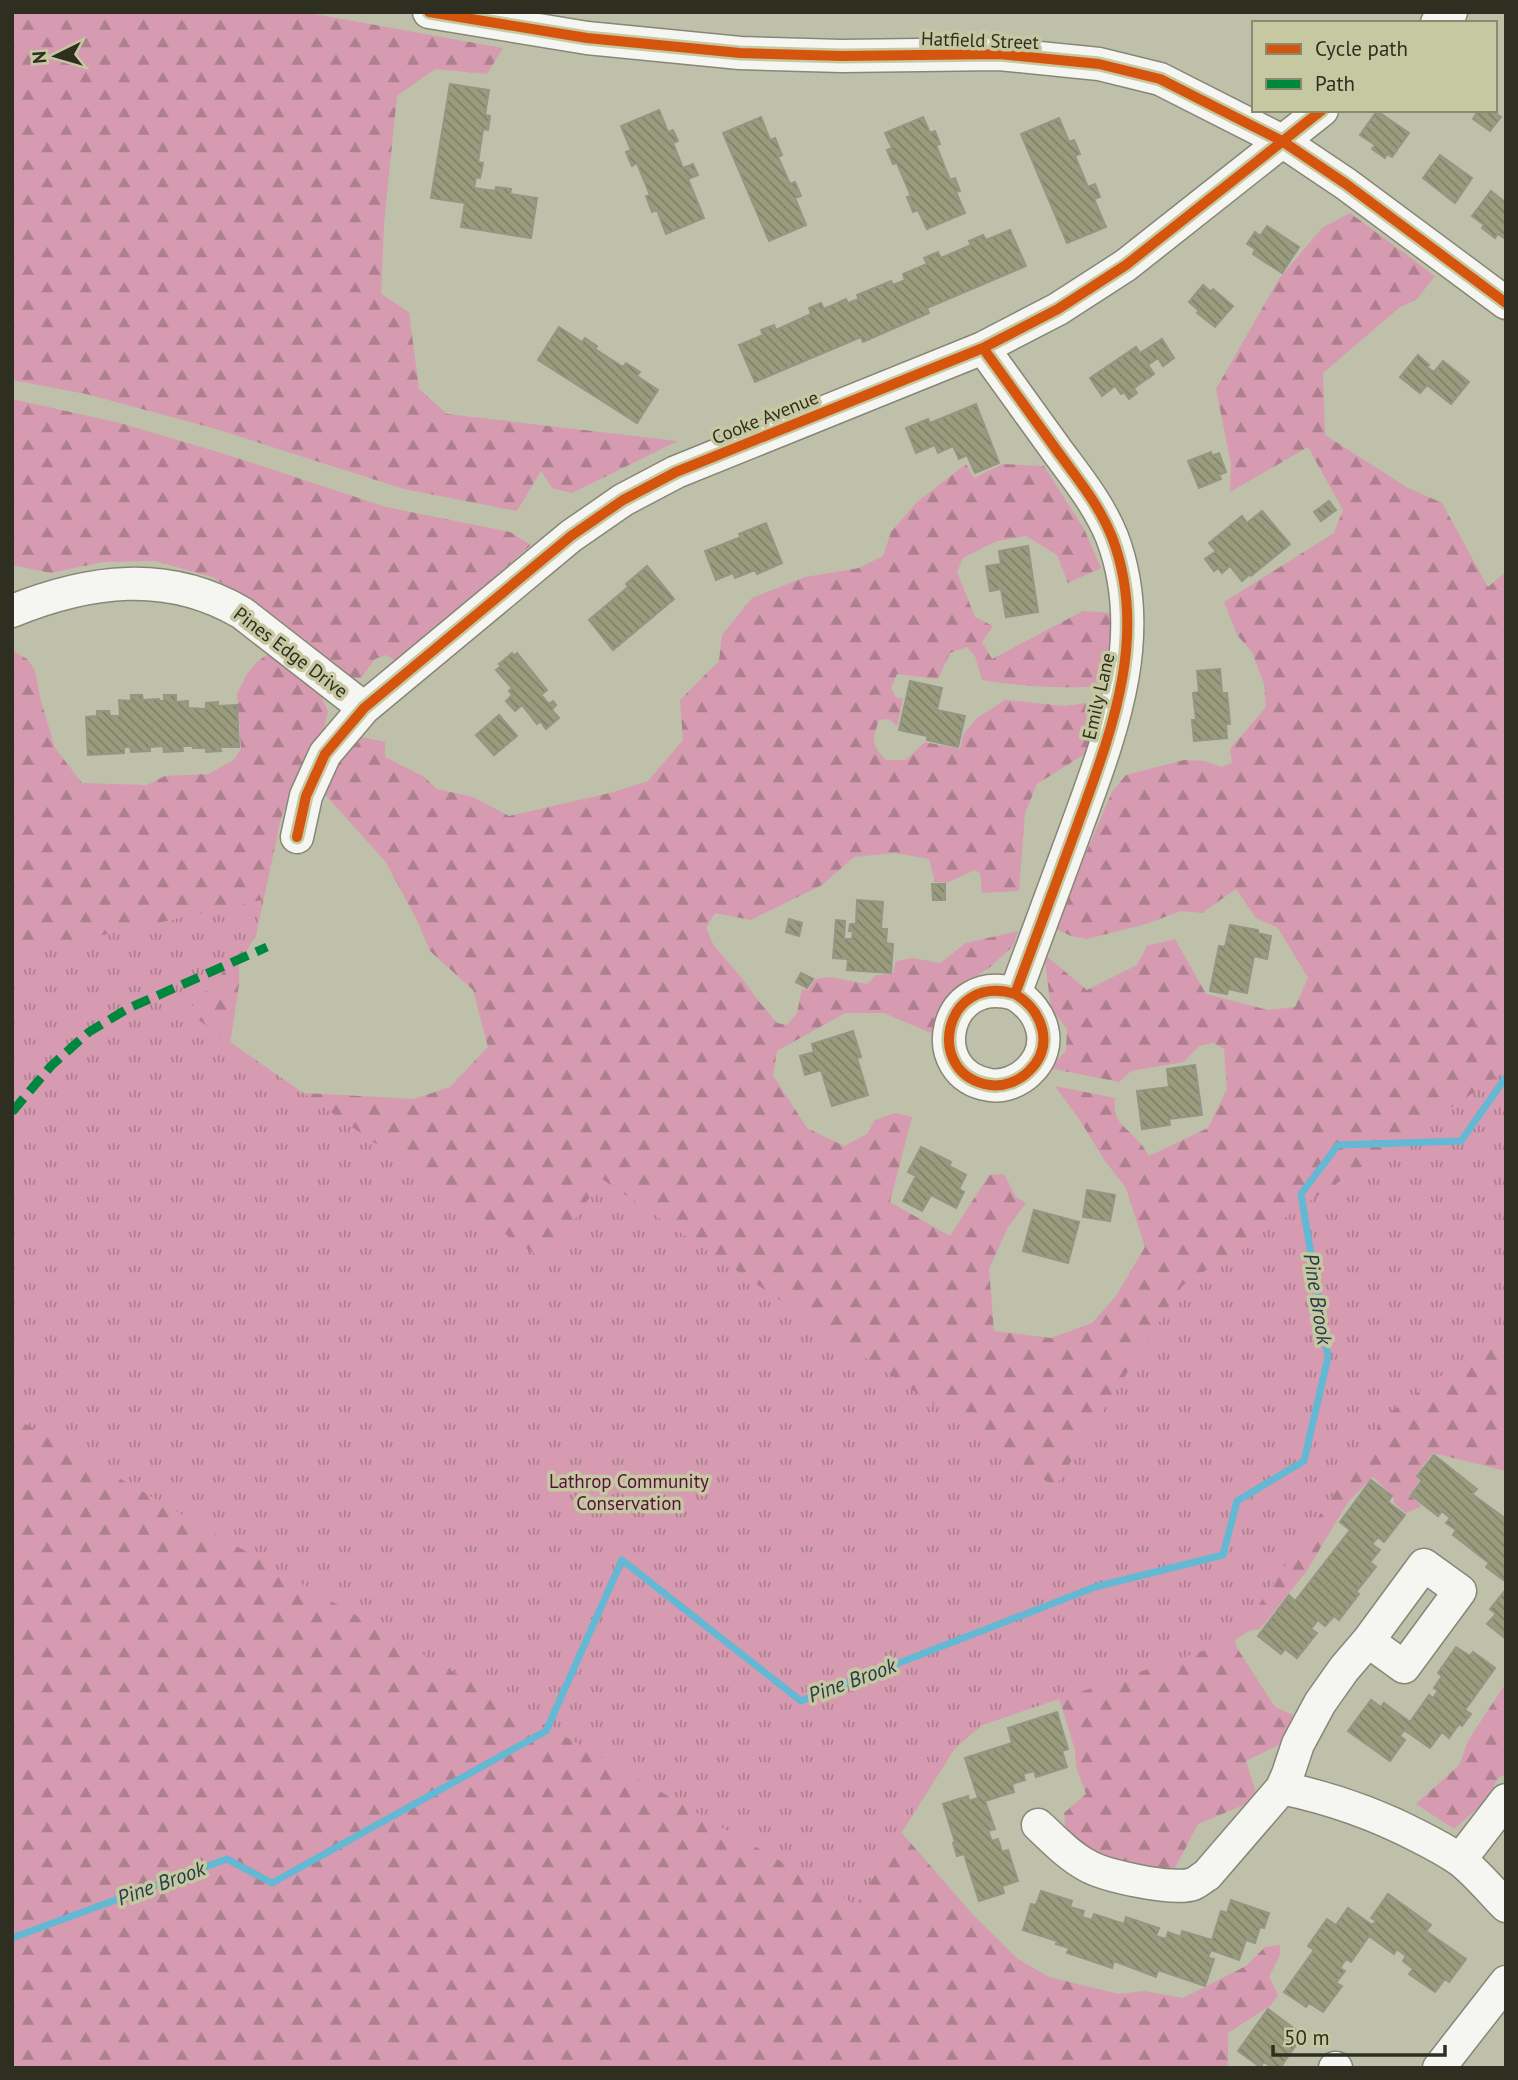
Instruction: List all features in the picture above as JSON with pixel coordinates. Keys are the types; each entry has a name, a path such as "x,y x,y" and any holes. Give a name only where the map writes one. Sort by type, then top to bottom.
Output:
{"street":[{"name":"Hatfield Street","path":"429,12 587,38 740,53 842,56 999,54 1099,64 1160,79 1282,141 1346,184 1506,303"},
{"name":"Cooke Avenue","path":"297,837 306,796 325,754 364,708 571,536 623,500 676,472 983,348 1058,309 1126,265 1319,112"},
{"name":"Emily Lane","path":"983,348 1095,502 1111,535 1127,594 1125,670 1117,705 1094,779 1015,994"},
{"name":"Pines Edge Drive","path":"12,611 45,598 100,585 140,583 199,594 223,601 242,613 364,708"},
{"path":"1038,1825 1070,1854 1088,1866 1108,1874 1180,1886 1193,1884 1207,1875 1282,1788 1298,1744 1314,1713 1332,1684 1368,1641"},
{"path":"1282,1788 1328,1798 1413,1833 1460,1860 1506,1906"},
{"path":"1460,1860 1506,1800"},
{"path":"1439,2068 1506,1982"}],"green space":[{"path":"12,12 303,12 503,48 487,74 435,69 397,96 384,224 381,294 409,312 419,389 447,414 678,441 572,493 552,488 541,471 517,511 404,489 216,429 86,394 12,380"},
{"path":"1350,213 1435,276 1417,299 1399,308 1323,373 1325,435 1408,488 1442,503 1488,587 1506,572 1506,1471 1433,1453 1415,1476 1420,1480 1409,1495 1422,1506 1406,1513 1373,1477 1348,1502 1306,1572 1260,1629 1249,1631 1235,1640 1237,1648 1275,1707 1297,1717 1283,1743 1246,1761 1256,1793 1244,1805 1198,1824 1174,1870 1146,1873 1118,1868 1066,1835 1064,1813 1086,1794 1076,1767 1075,1750 1059,1698 982,1725 955,1748 901,1832 974,1916 1018,1959 1049,1977 1119,1994 1144,1991 1183,1998 1246,1966 1265,1947 1280,1945 1280,1955 1269,1977 1278,1995 1270,2006 1228,2033 1228,2068 12,2068 12,650 27,659 35,670 40,698 55,748 82,783 147,785 165,776 208,774 234,760 241,748 237,694 247,674 265,656 275,655 319,691 328,712 320,745 294,786 281,818 256,935 239,964 239,985 230,1045 287,1092 414,1099 450,1087 488,1047 473,990 430,951 416,918 385,861 319,788 347,744 362,737 385,742 385,757 423,776 437,789 473,797 509,816 610,793 648,781 683,740 680,700 719,661 722,635 752,598 805,577 859,568 883,556 891,532 917,502 966,464 974,478 1003,464 1044,466 1084,529 1101,568 1068,583 1057,555 1026,536 997,541 963,558 957,572 975,617 993,626 982,642 992,659 1083,611 1110,613 1110,649 1105,686 1044,687 982,680 975,656 967,647 950,653 938,679 897,674 891,688 896,697 903,699 897,726 889,719 879,720 874,737 875,746 886,760 906,760 925,742 960,749 964,733 977,718 1005,700 1064,706 1103,701 1088,752 1037,784 1025,813 1019,891 982,893 980,873 975,870 946,883 935,882 929,859 895,853 854,857 822,885 751,920 715,913 706,928 714,946 777,1023 787,1025 797,1013 802,989 808,990 815,979 830,977 867,984 876,975 893,974 896,961 913,958 940,963 966,943 1018,931 1013,946 989,968 963,984 953,994 938,1036 884,1013 845,1013 777,1051 773,1075 807,1128 844,1146 867,1134 875,1120 895,1113 912,1117 890,1202 950,1236 989,1175 1004,1174 1016,1197 1026,1203 1008,1227 989,1269 994,1331 1051,1338 1092,1323 1116,1296 1145,1247 1126,1188 1055,1086 1115,1098 1118,1118 1149,1156 1208,1128 1227,1089 1224,1049 1213,1043 1199,1046 1184,1062 1131,1071 1119,1082 1049,1068 1066,1051 1067,1029 1051,1008 1044,954 1087,990 1137,965 1147,946 1175,939 1206,994 1268,1010 1295,1007 1308,978 1278,928 1256,918 1236,889 1202,913 1181,911 1146,924 1087,939 1071,936 1054,928 1112,792 1126,775 1184,760 1205,761 1221,767 1232,763 1230,749 1266,707 1264,684 1252,652 1237,635 1224,602 1334,533 1343,510 1308,447 1230,492 1231,464 1216,389 1279,279 1322,228"},
{"path":"12,399 120,423 386,507 510,532 531,545 398,662 386,655 375,659 361,678 346,678 256,604 212,577 155,561 103,562 51,573 12,565"},
{"name":"Lathrop Community Conservation","path":"262,900 256,935 187,1012 546,1262 602,1179 1055,1487 1182,1286 1506,1071 1506,1329 1388,1414 1235,1640 982,1725 955,1748 856,1905 12,1416 12,955"},
{"path":"1506,1683 1506,1776 1501,1776 1496,1781 1490,1797 1454,1829 1416,1804 1459,1765 1469,1739"}],"building":[{"path":"450,84 489,90 485,115 490,116 488,130 483,129 478,162 483,163 480,178 476,177 474,188 495,191 496,187 511,189 510,194 537,198 531,238 461,227 465,203 431,198"},
{"path":"659,110 668,132 673,130 678,141 673,143 683,168 693,164 698,175 688,179 704,218 666,234 657,210 652,212 646,196 650,195 637,163 632,166 626,152 631,150 621,126"},
{"path":"1376,112 1409,133 1392,157 1387,154 1385,158 1372,149 1375,145 1360,135"},
{"path":"1477,112 1494,112 1501,117 1490,131 1473,119"},
{"path":"761,117 770,140 775,138 782,155 778,157 790,184 795,182 801,196 795,198 806,225 769,241 723,133"},
{"path":"923,117 930,133 935,131 940,144 936,145 950,180 955,178 960,191 956,192 965,213 927,229 918,210 913,212 907,197 911,196 897,163 893,164 887,150 892,148 885,133"},
{"path":"1059,118 1069,142 1074,140 1080,154 1075,156 1088,187 1095,184 1100,197 1094,199 1106,227 1067,243 1021,134"},
{"path":"1440,155 1472,178 1455,203 1423,178"},
{"path":"1491,191 1506,203 1504,238 1498,234 1495,238 1472,216"},
{"path":"1267,226 1299,247 1282,273 1253,254 1255,249 1247,244 1255,232 1260,236"},
{"path":"1010,230 1026,266 927,308 929,313 863,342 861,337 755,382 739,345 763,335 761,330 774,325 776,330 811,314 809,308 821,303 824,309 846,299 848,303 859,299 857,295 891,281 893,285 905,280 903,274 927,264 924,258 938,252 941,258 971,245 969,241 983,235 986,240"},
{"path":"1203,285 1211,292 1213,289 1233,306 1215,327 1197,313 1199,311 1189,302"},
{"path":"559,327 582,342 585,338 597,346 595,349 623,367 626,363 640,372 637,376 658,390 637,423 538,360"},
{"path":"1162,339 1174,358 1163,366 1158,358 1148,365 1154,374 1134,388 1137,393 1129,399 1115,386 1102,396 1090,378 1136,347 1140,353"},
{"path":"1418,355 1434,372 1443,361 1469,382 1451,404 1427,385 1420,393 1400,377"},
{"path":"976,404 999,463 975,473 967,455 959,459 953,446 938,453 935,445 916,453 906,428 928,419 930,423"},
{"path":"1211,452 1212,456 1219,453 1226,472 1219,475 1221,479 1199,488 1188,461"},
{"path":"1329,501 1336,510 1321,521 1314,512"},
{"path":"1262,511 1290,544 1242,581 1230,566 1222,573 1218,568 1214,571 1205,559 1216,551 1209,543 1242,516 1247,523"},
{"path":"766,523 782,563 757,574 755,570 735,578 733,573 716,580 705,551 741,537 739,534"},
{"path":"1028,546 1038,612 1006,617 1001,589 990,591 986,566 1001,564 999,551"},
{"path":"647,566 674,599 613,650 589,620 628,587 626,584"},
{"path":"512,653 514,656 517,653 547,690 541,695 549,704 553,701 556,705 552,710 559,718 546,729 540,721 537,724 522,705 515,711 506,701 512,695 509,691 512,688 496,670"},
{"path":"1220,669 1222,693 1227,693 1230,724 1226,724 1227,738 1194,741 1192,720 1196,720 1193,693 1199,692 1197,671"},
{"path":"910,681 942,688 937,710 965,716 958,747 899,730"},
{"path":"131,695 142,695 143,700 164,701 164,695 176,695 176,702 188,701 188,708 206,709 206,703 218,702 218,706 237,705 239,747 220,747 221,751 206,752 206,748 182,746 183,751 164,752 163,746 150,747 150,751 131,752 130,747 124,747 124,753 88,755 86,717 97,716 97,711 109,711 110,716 120,716 119,700 131,701"},
{"path":"499,715 517,736 494,755 476,735"},
{"path":"932,884 945,884 945,900 933,900"},
{"path":"857,900 883,902 881,929 887,929 886,943 893,944 891,973 847,970 848,959 833,958 836,920 845,921 844,939 852,939 853,931 849,931 850,924 856,924"},
{"path":"789,919 802,923 799,936 786,932"},
{"path":"1230,925 1258,930 1258,933 1271,936 1267,959 1254,956 1247,993 1228,989 1227,994 1210,991 1219,946 1225,947"},
{"path":"801,973 813,979 807,988 796,982"},
{"path":"853,1031 861,1057 857,1058 868,1095 832,1106 821,1070 805,1075 800,1056 814,1052 812,1044"},
{"path":"1195,1065 1202,1115 1169,1119 1170,1125 1142,1129 1137,1091 1169,1087 1167,1069"},
{"path":"921,1147 951,1162 949,1166 966,1175 959,1189 964,1192 956,1208 931,1195 922,1211 903,1201 916,1176 908,1172"},
{"path":"1087,1190 1115,1195 1110,1221 1083,1217"},
{"path":"1034,1210 1079,1222 1068,1263 1023,1251"},
{"path":"1434,1455 1477,1489 1472,1494 1506,1519 1506,1582 1486,1567 1489,1563 1453,1535 1456,1530 1446,1523 1450,1518 1442,1511 1438,1516 1411,1495 1422,1480 1417,1476"},
{"path":"1371,1480 1392,1496 1388,1502 1405,1515 1384,1542 1378,1537 1372,1544 1380,1550 1370,1562 1376,1567 1339,1620 1334,1616 1325,1626 1318,1620 1311,1629 1317,1633 1297,1658 1285,1649 1281,1654 1258,1636 1289,1595 1295,1601 1350,1530 1340,1522"},
{"path":"1506,1589 1506,1639 1487,1624 1496,1614 1490,1609"},
{"path":"1456,1647 1470,1656 1473,1652 1495,1668 1465,1710 1471,1714 1449,1738 1442,1732 1430,1748 1404,1730 1400,1736 1405,1740 1390,1761 1348,1731 1371,1700 1381,1707 1384,1703 1410,1722 1429,1695 1433,1698 1438,1691 1434,1688 1442,1676 1438,1673"},
{"path":"1057,1712 1068,1749 1062,1751 1067,1767 1036,1777 1034,1771 1023,1774 1025,1780 1012,1784 1014,1792 985,1801 995,1829 988,1831 992,1841 998,1839 1002,1852 1008,1850 1018,1881 1002,1886 1004,1893 979,1901 964,1854 957,1856 943,1804 968,1796 969,1801 978,1798 965,1758 1012,1743 1008,1728"},
{"path":"1041,1891 1072,1901 1070,1907 1084,1911 1082,1917 1092,1920 1094,1914 1124,1924 1126,1917 1159,1928 1156,1936 1166,1939 1168,1932 1181,1937 1182,1931 1212,1940 1221,1911 1227,1913 1231,1900 1269,1913 1264,1928 1260,1927 1255,1943 1246,1940 1239,1960 1211,1950 1208,1958 1214,1959 1205,1986 1158,1970 1156,1977 1114,1961 1112,1968 1067,1953 1069,1948 1056,1944 1057,1941 1023,1930 1031,1904 1036,1905"},
{"path":"1388,1894 1431,1925 1426,1931 1466,1959 1449,1982 1445,1979 1435,1992 1409,1974 1413,1969 1403,1961 1406,1956 1397,1949 1394,1954 1369,1936 1351,1962 1346,1959 1340,1968 1345,1971 1336,1983 1342,1986 1323,2012 1309,2003 1306,2007 1284,1992 1314,1950 1308,1946 1327,1919 1336,1925 1348,1908 1372,1925 1376,1921 1371,1918"},
{"path":"1268,2009 1299,2032 1292,2042 1296,2045 1280,2068 1269,2068 1264,2062 1260,2067 1238,2051"}],"waterway":[{"name":"Pine Brook","path":"12,1938 227,1859 272,1883 546,1731 622,1560 801,1701 1095,1587 1223,1555 1237,1501 1304,1461 1328,1357 1301,1194 1338,1145 1461,1141 1506,1077"}],"marked path":[{"path":"12,1112 51,1066 89,1032 127,1009 267,947"}],"cycle path":[{"path":"429,12 587,38 740,53 842,56 999,54 1099,64 1160,79 1282,141 1346,184 1506,303"},
{"path":"297,837 306,796 325,754 364,708 571,536 623,500 676,472 983,348 1058,309 1126,265 1319,112"},
{"path":"983,348 1101,514 1112,537 1123,574 1127,612 1126,649 1112,722 1089,794 1015,994 991,991 971,998 958,1010 950,1028 949,1046 956,1063 969,1077 990,1085 1006,1084 1025,1075 1037,1061 1043,1040 1039,1019 1025,1001 1015,994"}]}
